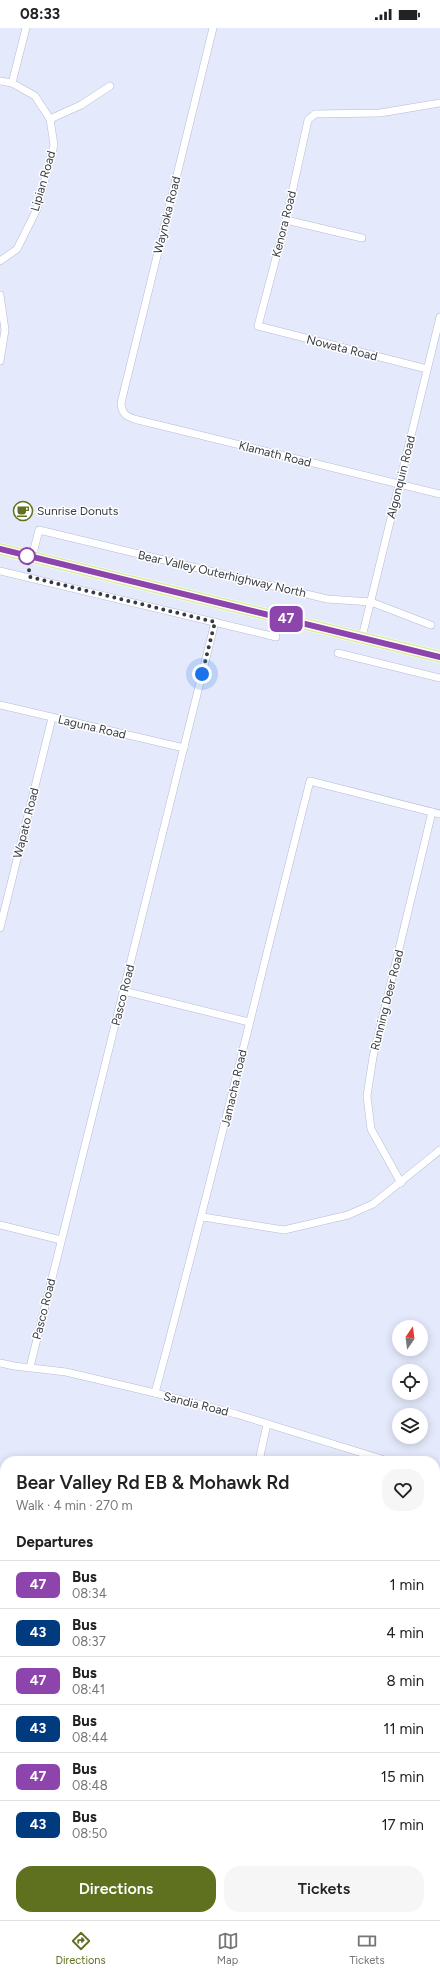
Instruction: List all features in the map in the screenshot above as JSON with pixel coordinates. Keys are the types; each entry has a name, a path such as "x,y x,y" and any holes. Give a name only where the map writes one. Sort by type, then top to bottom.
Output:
{"main road":[{"path":"0,549 440,657"}],"street":[{"path":"12,84 26,28"},
{"name":"Waynoka Road","path":"121,403 213,28"},
{"name":"Lipian Road","path":"0,81 12,84 35,96 50,119 54,145 37,209 18,249 0,261"},
{"path":"50,119 81,105 110,86"},
{"name":"Kenora Road","path":"258,326 286,220 308,120 315,114 380,113 440,103"},
{"path":"286,220 362,238"},
{"path":"0,295 5,330 0,361"},
{"name":"Algonquin Road","path":"362,638 440,317"},
{"name":"Nowata Road","path":"258,326 427,370"},
{"name":"Klamath Road","path":"121,403 122,412 128,418 440,494"},
{"name":"Bear Valley Outerhighway North","path":"32,557 39,530 327,599 370,602 431,625"},
{"path":"0,571 276,637"},
{"name":"Pasco Road","path":"30,1367 215,622"},
{"path":"338,653 440,678"},
{"name":"Laguna Road","path":"0,704 52,718 184,748"},
{"name":"Wapato Road","path":"0,928 52,718"},
{"name":"Jamacha Road","path":"155,1393 203,1217 249,1022 310,781 432,812"},
{"path":"432,812 440,814"},
{"name":"Running Deer Road","path":"401,1183 371,1129 367,1096 373,1057 432,812"},
{"path":"124,991 249,1022"},
{"path":"203,1217 284,1230 348,1215 373,1204 401,1183 440,1150"},
{"path":"0,1225 62,1240"},
{"name":"Sandia Road","path":"0,1363 66,1372 155,1393 268,1424 372,1456"},
{"path":"260,1456 268,1424"}],"bus line":[{"name":"47","path":"0,549 440,657"}],"place":[{"name":"Sunrise Donuts","path":"23,511"}],"route":[{"path":"27,556 30,577 215,622 202,674"}]}
